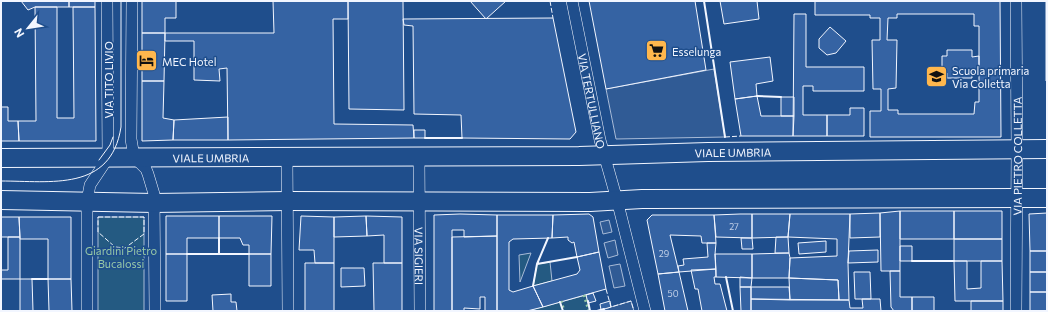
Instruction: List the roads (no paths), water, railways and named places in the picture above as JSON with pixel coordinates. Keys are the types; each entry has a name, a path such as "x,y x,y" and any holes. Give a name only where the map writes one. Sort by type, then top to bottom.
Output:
{"main road":[{"name":"VIALE UMBRIA","path":"1,158 419,157 604,155 708,152 1047,149"},
{"path":"1,200 154,203 288,201 590,202 617,200 1047,198"}],"street":[{"name":"VIA TITO LIVIO","path":"108,1 108,158"},
{"path":"132,1 131,139 134,157 146,169 152,185 154,203 155,311"},
{"name":"VIA TERTULLIANO","path":"572,1 598,132 645,311"},
{"name":"VIA PIETRO COLLETTA","path":"1016,1 1016,311"},
{"path":"287,157 288,311"},
{"path":"419,157 420,201"},
{"path":"87,311 87,201 90,185 108,158"},
{"name":"VIA SIGIERI","path":"420,201 420,311"}],"tram line":[{"path":"1,181 39,182 76,178 92,173 105,163 115,148 121,127 121,1"},
{"path":"99,160 110,145 113,137"}],"place":[{"name":"Esselunga","path":"657,51"},
{"name":"MEC Hotel","path":"147,61"},
{"name":"Scuola primaria Via Colletta","path":"936,76"}],"park label":[{"name":"Giardini Pietro Bucalossi","path":"121,256"}]}
